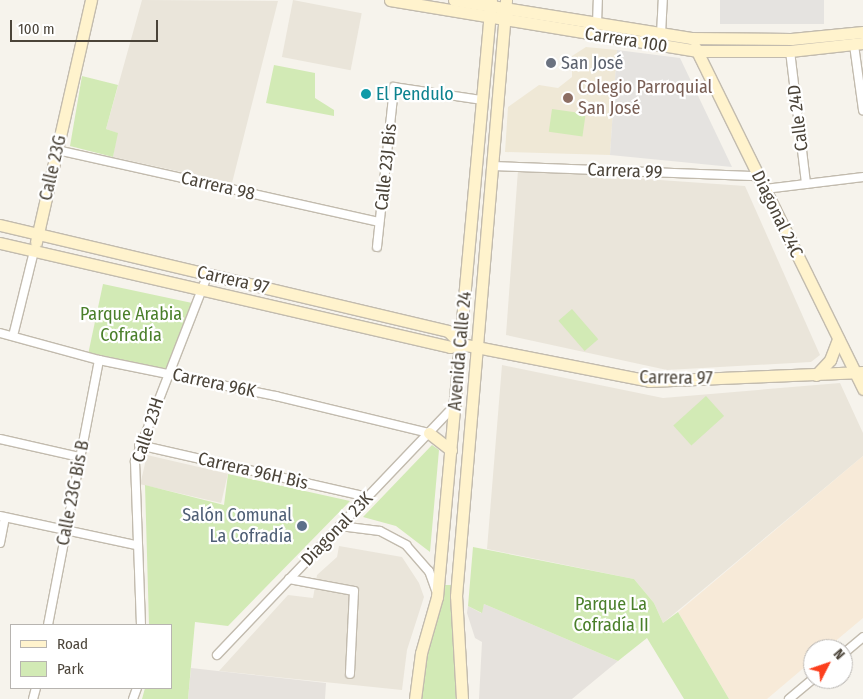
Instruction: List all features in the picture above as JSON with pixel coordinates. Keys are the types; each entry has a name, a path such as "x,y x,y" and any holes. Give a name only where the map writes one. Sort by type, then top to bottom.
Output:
{"main road":[{"name":"Calle 23G","path":"34,251 92,0"},
{"name":"Carrera 100","path":"390,0 506,10 691,38 791,39 863,32"},
{"name":"Carrera 100","path":"454,0 490,8"},
{"name":"Avenida Calle 24","path":"415,699 420,653 437,597 452,450 490,8"},
{"name":"Carrera 100","path":"506,10 698,51 790,51 859,44"},
{"name":"Avenida Calle 24","path":"462,699 464,664 456,596 506,10"},
{"name":"Diagonal 24C","path":"691,38 838,339 859,372 863,389"},
{"name":"Carrera 97","path":"0,225 448,331 461,344"},
{"name":"Carrera 97","path":"0,243 447,346 461,344 649,381 859,372"},
{"path":"816,375 830,360 838,339"},
{"path":"429,433 452,450"}],"street":[{"path":"597,24 598,0"},
{"path":"661,34 663,0"},
{"path":"859,44 863,110"},
{"name":"Calle 24D","path":"790,51 806,184"},
{"name":"Calle 23J Bis","path":"377,247 394,87 482,100"},
{"name":"Carrera 98","path":"57,150 380,222"},
{"name":"Carrera 99","path":"492,166 758,176"},
{"path":"765,189 863,177"},
{"name":"Calle 23G","path":"12,336 34,251"},
{"name":"Calle 23H","path":"141,624 136,545 140,445 208,274"},
{"name":"Carrera 96K","path":"0,333 99,360 168,373 429,433"},
{"name":"Calle 23G Bis B","path":"48,624 99,360"},
{"name":"Diagonal 23K","path":"217,654 456,404"},
{"path":"0,439 80,456"},
{"name":"Carrera 96H Bis","path":"140,445 367,497"},
{"path":"0,543 3,517 136,545"},
{"path":"340,526 380,531 408,547 428,571 437,597"},
{"path":"289,579 354,591 350,674"},
{"path":"853,646 863,637"},
{"path":"789,699 803,687"}],"shaded area":[{"path":"142,0 278,1 232,183 113,157 117,133 106,129"},
{"path":"293,0 362,13 351,70 282,57"},
{"path":"720,0 824,0 824,24 720,24"},
{"name":"Colegio Parroquial San José","path":"586,47 617,50 610,155 505,152 508,107 539,85 558,88 572,77 572,56"},
{"path":"617,50 680,58 732,167 610,155"},
{"path":"518,170 745,186 820,355 811,362 667,370 506,335"},
{"path":"502,365 663,398 840,383 863,433 863,456 663,623 654,603 634,579 487,549"},
{"path":"147,455 228,474 221,503 140,484"},
{"path":"863,456 863,618 838,639 803,639 803,668 767,699 729,699 678,612"},
{"path":"339,546 402,557 419,583 424,597 407,650 402,690 219,671 288,595 313,598 317,575 337,557"},
{"path":"484,604 618,661 572,699 479,699 482,642 475,638 467,613 468,606 481,613"},
{"path":"191,668 326,683 325,699 188,699"}],"green space":[{"path":"274,65 315,73 315,98 334,110 334,116 266,103"},
{"path":"82,76 118,85 106,129 118,133 113,157 70,146"},
{"path":"552,109 586,114 582,137 549,132"},
{"name":"Parque Arabia Cofradía","path":"103,284 191,303 176,371 88,352"},
{"path":"572,309 598,339 585,351 558,321"},
{"path":"706,396 724,416 691,446 673,425"},
{"path":"432,445 439,450 430,552 396,526 363,517"},
{"path":"228,474 350,501 228,626 195,622 188,699 142,699 145,689 172,689 172,624 149,624 145,485 224,505"},
{"name":"Parque La Cofradía II","path":"473,547 634,579 654,603 663,623 678,612 729,699 684,699 647,638 618,661 484,604 482,613 468,606"},
{"path":"445,585 452,585 456,699 421,699 427,653"}],"place":[{"name":"San José","path":"551,63"},
{"name":"El Pendulo","path":"366,94"},
{"name":"Colegio Parroquial San José","path":"568,98"},
{"name":"Salón Comunal La Cofradía","path":"302,526"}]}
